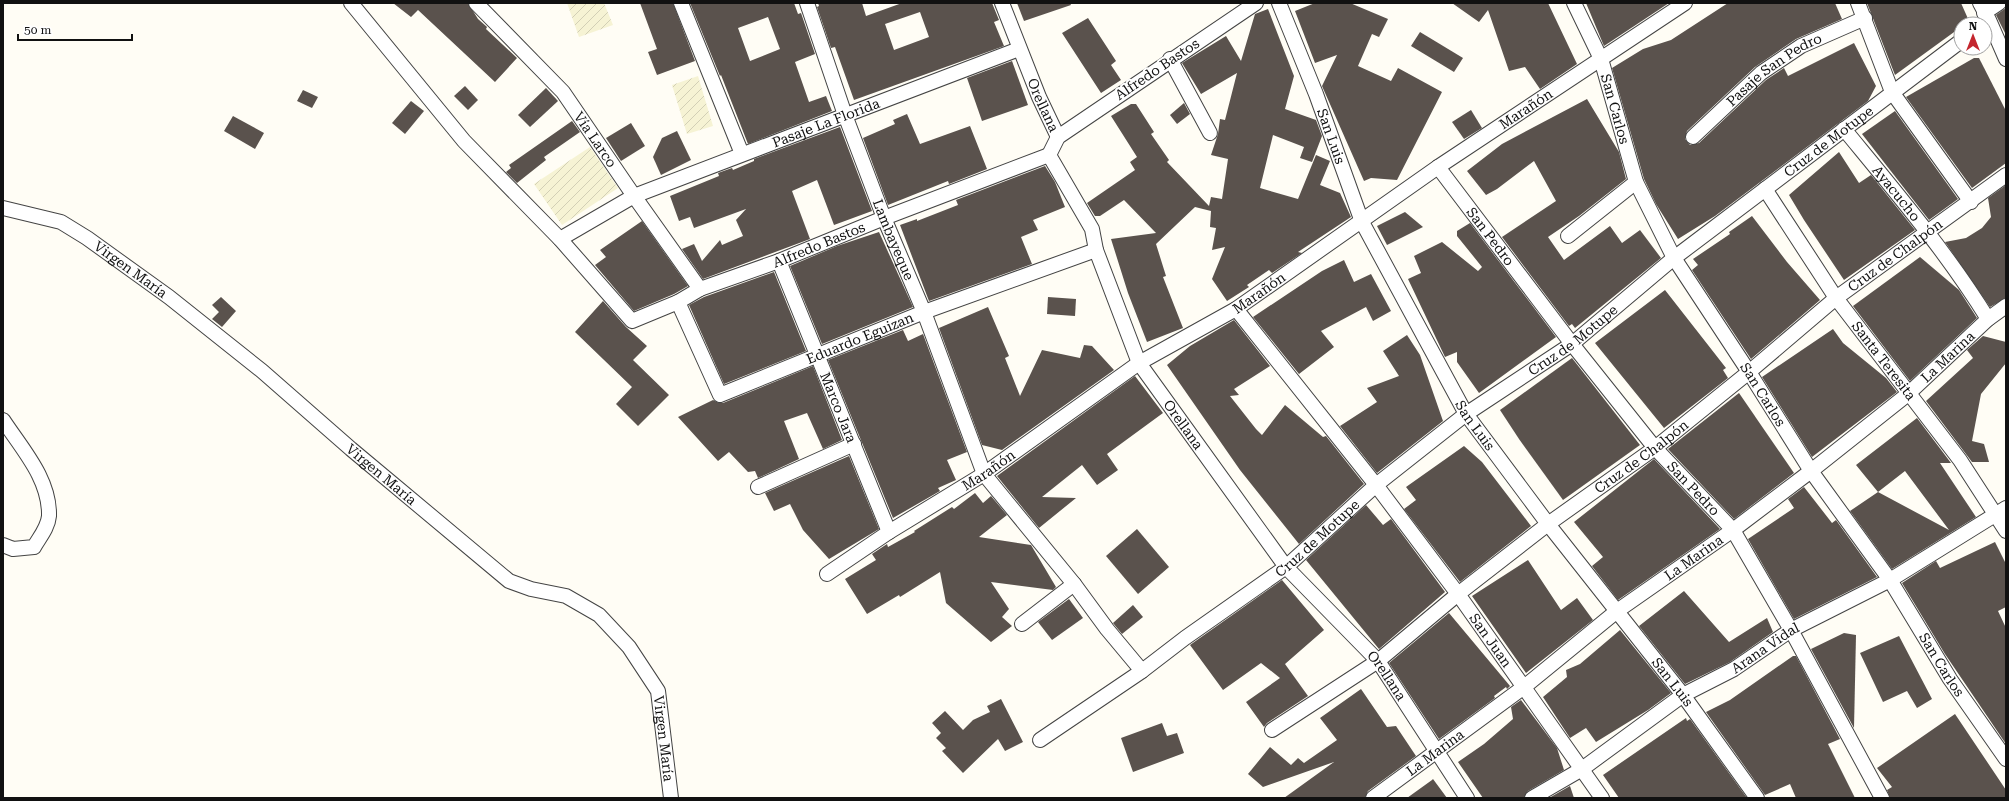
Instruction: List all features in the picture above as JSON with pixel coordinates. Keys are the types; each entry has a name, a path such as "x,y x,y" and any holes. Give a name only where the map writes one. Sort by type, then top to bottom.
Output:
{"street":[{"path":"351,3 464,140 560,239"},
{"name":"Vía Larco","path":"476,3 563,92 700,289"},
{"path":"681,3 742,154"},
{"name":"Lambayeque","path":"806,3 845,115 884,218 924,312 984,474 1074,584 1107,629 1142,671"},
{"name":"Orellana","path":"1002,3 1039,97 1058,137 1049,155 1092,229 1096,250 1139,363 1286,567 1378,660 1467,798"},
{"name":"Alfredo Bastos","path":"1058,137 1170,59 1256,3"},
{"name":"San Luis","path":"1279,3 1316,94 1362,222 1466,414 1548,524 1683,695 1757,798"},
{"name":"San Carlos","path":"1574,3 1601,59 1636,182 1674,258 1749,372 1811,471 1890,580 1950,679 2006,759"},
{"name":"Marañón","path":"827,574 889,532 984,474 1139,363 1236,309 1362,222 1438,167 1685,3"},
{"path":"1858,3 1892,92 1971,202"},
{"path":"1999,3 1984,15 2006,59"},
{"name":"Pasaje San Pedro","path":"1693,138 1761,73 1801,46 1865,18"},
{"name":"Cruz de Motupe","path":"1040,740 1142,671 1185,638 1286,567 1376,485 1466,414 1572,344 1674,258 1953,47"},
{"name":"Pasaje La Florida","path":"560,239 634,196 1019,49"},
{"path":"1170,59 1210,133"},
{"name":"Ayacucho","path":"1844,129 1928,232 1973,295 1988,319"},
{"name":"Alfredo Bastos","path":"560,239 632,321 678,302 700,289 779,261 884,218 1049,155"},
{"name":"San Pedro","path":"1438,167 1572,344 1655,448 1732,530 1791,630 1882,798"},
{"name":"Cruz de Chalpón","path":"1272,730 1378,660 1458,594 1548,524 1655,448 1749,372 1836,298 1971,202 2006,175"},
{"path":"1568,236 1636,182"},
{"name":"Santa Teresita","path":"1765,188 1836,298 1908,394 2001,511 2006,531"},
{"name":"Virgen María","path":"3,208 61,222 87,238 169,297 262,371 351,449 509,581 531,589 566,596 599,615 629,647 658,691 672,798"},
{"name":"Eduardo Eguizan","path":"678,302 720,395 924,312 1096,250"},
{"name":"Marco Jara","path":"779,261 889,532"},
{"name":"La Marina","path":"1373,798 1524,687 1617,611 1732,530 1811,471 1908,394 1988,319 2006,306"},
{"name":"San Juan","path":"1236,309 1376,485 1458,594 1602,798"},
{"path":"3,420 41,477 49,517 44,532 34,547 13,549 3,545"},
{"path":"758,486 854,444"},
{"name":"Arana Vidal","path":"1532,798 1582,769 1683,695 1734,669 1791,630 1890,580 2001,511"},
{"path":"1022,624 1074,584"}],"shaded area":[{"path":"567,3 604,3 613,25 579,37"},
{"path":"698,76 713,126 687,134 672,85"},
{"path":"590,147 618,188 562,225 534,184"}],"building":[{"path":"393,3 468,3 478,19 487,27 486,29 517,58 495,82 418,10 411,17"},
{"path":"640,3 673,3 695,61 657,75 648,52 657,49"},
{"path":"690,3 794,3 798,14 801,13 815,54 795,62 809,102 826,96 832,111 748,144 721,75 720,76","holes":["768,17 780,49 750,61 738,28"]},
{"path":"818,3 862,3 866,16 902,3 992,3 999,20 994,22 1004,46 854,100 835,47 831,48 817,7 819,6","holes":["920,12 929,37 894,50 885,24"]},
{"path":"1017,3 1070,3 1071,5 1024,21"},
{"path":"1315,3 1350,3 1388,19 1379,37 1372,34 1358,66 1391,81 1398,68 1442,92 1397,180 1371,178 1364,181 1322,86 1337,55 1315,63 1295,11"},
{"path":"1452,3 1548,3 1577,64 1540,89 1525,67 1509,71 1488,10 1479,22"},
{"path":"1586,3 1669,3 1604,46"},
{"path":"1728,3 1835,3 1842,19 1796,39 1755,67 1687,131 1685,139 1690,145 1699,143 1766,80 1784,68 1788,76 1854,43 1876,86 1868,101 1715,216 1678,239 1656,204 1644,179 1612,68 1643,49 1671,40"},
{"path":"1867,3 1961,3 1967,16 1953,16 1953,33 1895,75"},
{"path":"2006,8 2006,35 1996,15"},
{"path":"1268,9 1294,76 1285,109 1316,120 1322,136 1312,162 1300,158 1304,147 1273,135 1260,188 1298,199 1316,155 1330,161 1320,185 1340,193 1351,217 1298,252 1302,253 1272,273 1269,270 1247,285 1249,287 1227,301 1212,279 1225,247 1212,250 1216,228 1210,227 1211,211 1195,207 1156,244 1166,276 1163,277 1183,328 1147,342 1128,293 1111,239 1156,233 1124,200 1100,216 1095,216 1087,203 1135,170 1130,162 1137,157 1111,116 1131,104 1136,104 1154,132 1151,134 1169,160 1167,162 1209,206 1211,197 1222,199 1228,159 1211,155 1218,134 1220,119 1225,120 1237,73 1201,94 1182,63 1226,36 1241,61 1255,14"},
{"path":"1088,18 1116,61 1111,65 1121,80 1101,93 1062,33"},
{"path":"1420,32 1463,58 1454,72 1411,46"},
{"path":"1974,58 1979,58 2006,111 2006,163 1972,188 1906,97"},
{"path":"1012,61 1028,105 982,121 967,78"},
{"path":"465,86 478,100 468,110 454,96"},
{"path":"546,88 558,101 530,127 518,115"},
{"path":"303,90 318,97 312,108 297,101"},
{"path":"1587,99 1619,152 1626,179 1579,216 1548,237 1564,260 1610,226 1622,243 1640,230 1661,258 1575,328 1572,324 1569,326 1502,237 1556,201 1534,161 1497,189 1486,195 1467,171 1502,144"},
{"path":"411,101 424,111 405,134 392,123"},
{"path":"1184,103 1190,114 1177,124 1170,115"},
{"path":"1471,110 1482,128 1464,139 1452,122"},
{"path":"1895,111 1958,199 1929,220 1862,134"},
{"path":"907,114 920,144 970,126 987,169 949,184 948,181 888,205 863,138 895,124 893,120"},
{"path":"233,116 264,133 255,149 224,131"},
{"path":"572,121 580,132 544,157 546,160 517,183 506,172 511,168 509,165"},
{"path":"631,123 645,146 621,161 606,138"},
{"path":"840,127 872,211 834,225 817,180 792,191 810,239 703,279 682,249 694,244 702,261 720,240 722,245 743,236 736,220 746,209 694,228 690,217 679,221 670,196 719,176 718,173 732,168 733,170 754,161 754,159"},
{"path":"677,131 691,160 661,175 653,157 662,138"},
{"path":"1839,152 1859,183 1871,175 1915,230 1844,280 1789,195"},
{"path":"1045,166 1055,182 1065,207 1033,220 1038,230 1021,237 1032,264 929,301 900,225 917,219 917,221 958,205 956,200"},
{"path":"2006,185 2006,298 1990,307 1945,242 1966,238 1982,228 1991,217 1988,198"},
{"path":"1405,212 1423,227 1387,245 1377,226"},
{"path":"1752,216 1787,262 1820,300 1751,359 1692,270 1698,265 1693,259 1730,234 1729,232"},
{"path":"642,221 688,286 674,294 634,311 595,265 606,257 600,250"},
{"path":"1470,223 1556,337 1479,393 1457,362 1457,352 1445,357 1408,279 1421,273 1414,256 1442,242 1478,271 1482,267 1457,236 1457,231"},
{"path":"879,232 913,307 822,344 790,266 837,246"},
{"path":"1920,257 1959,290 1977,318 1910,381 1853,306"},
{"path":"1344,260 1354,282 1371,274 1391,311 1373,321 1366,307 1321,331 1334,347 1299,374 1253,317 1322,271"},
{"path":"774,272 806,351 724,384 689,305 704,297"},
{"path":"1665,290 1726,368 1723,370 1728,378 1664,428 1595,343"},
{"path":"221,297 236,311 222,327 212,319 219,312 212,305"},
{"path":"1048,297 1076,299 1075,316 1047,314"},
{"path":"603,301 626,327 647,346 633,360 669,395 638,426 616,404 632,387 575,332"},
{"path":"988,307 1009,356 1005,358 1020,396 1042,350 1080,358 1084,345 1092,346 1114,370 1002,450 982,445 939,328"},
{"path":"1234,320 1270,366 1234,389 1239,395 1230,396 1256,429 1262,435 1285,405 1323,437 1326,436 1364,484 1299,544 1240,470 1167,365 1190,346"},
{"path":"1833,329 1843,343 1886,378 1897,392 1812,457 1762,377"},
{"path":"903,330 908,341 923,334 967,452 947,460 956,480 938,488 940,491 893,518 828,360"},
{"path":"1407,335 1420,355 1443,421 1377,473 1340,426 1377,402 1367,388 1399,376 1383,351"},
{"path":"1983,336 2006,342 2006,363 1981,394 1972,441 1984,444 1989,462 1972,462 1926,401 1973,358 1967,350"},
{"path":"1572,358 1640,445 1563,500 1500,410"},
{"path":"813,366 842,440 823,449 807,413 784,421 799,459 758,478 755,471 748,472 729,452 718,461 678,417 713,400 723,403"},
{"path":"1135,376 1163,413 1107,454 1118,470 1097,485 1082,465 1042,497 1076,498 1039,528 997,476"},
{"path":"1739,393 1794,473 1734,519 1668,449"},
{"path":"1917,418 1951,463 1940,463 1976,517 1892,569 1850,511 1878,492 1856,465","holes":["1905,471 1949,530 1878,492"]},
{"path":"1464,446 1482,462 1531,526 1460,582 1404,509 1416,500 1406,487"},
{"path":"849,456 879,529 829,559 803,530 790,504 774,511 765,493"},
{"path":"1654,459 1720,529 1618,600 1592,566 1603,557 1574,522"},
{"path":"1804,487 1832,523 1836,520 1877,577 1794,619 1748,539 1794,508 1788,499"},
{"path":"975,493 983,503 991,496 1007,515 979,537 1031,545 1056,587 1053,590 991,582 1009,609 1002,617 1012,626 991,642 946,603 940,572 900,597 899,595 867,614 845,579 876,560 872,554 887,544 888,547 915,532 914,531 952,507 954,509"},
{"path":"1366,505 1383,525 1391,519 1445,592 1379,649 1306,560"},
{"path":"1137,529 1169,567 1138,594 1106,556"},
{"path":"1995,542 2006,564 2006,607 1998,611 2006,628 2006,744 1945,654 1902,583 1936,561 1940,568"},
{"path":"1528,560 1561,610 1577,598 1593,620 1526,673 1472,596"},
{"path":"1282,580 1324,630 1285,664 1308,696 1267,723 1264,727 1246,702 1280,678 1261,663 1223,690 1190,645"},
{"path":"1684,591 1729,642 1767,618 1773,632 1730,662 1685,684 1639,626"},
{"path":"1069,599 1083,618 1052,640 1038,622"},
{"path":"1133,605 1143,617 1122,634 1113,623"},
{"path":"1449,613 1510,686 1507,689 1506,687 1494,696 1495,698 1439,739 1389,663"},
{"path":"1620,630 1671,693 1648,710 1596,742 1586,728 1570,738 1543,697 1567,677 1566,670 1580,664"},
{"path":"1844,633 1856,635 1854,728 1811,649"},
{"path":"1899,636 1932,699 1917,708 1907,691 1883,702 1860,653"},
{"path":"1793,656 1796,656 1840,739 1828,744 1855,798 1796,798 1790,784 1765,795 1706,712 1730,700"},
{"path":"1361,689 1387,727 1396,726 1416,756 1368,791 1365,798 1284,798 1334,762 1263,787 1248,774 1270,747 1291,765 1298,758 1304,763 1337,740 1320,718"},
{"path":"1001,699 1023,742 1005,751 998,739 963,773 942,751 946,748 936,738 941,733 932,723 945,711 963,730 973,720 990,712 987,706"},
{"path":"1521,700 1557,748 1564,770 1528,791 1524,798 1483,798 1458,762 1484,744 1513,719 1511,707"},
{"path":"1955,714 2006,790 2006,798 1890,798 1887,790 1892,787 1877,768"},
{"path":"1686,718 1687,721 1690,719 1747,798 1619,798 1603,775"},
{"path":"1162,723 1167,736 1177,733 1184,753 1133,772 1121,738"},
{"path":"1433,779 1447,798 1407,798 1432,780"},
{"path":"1570,786 1574,798 1549,798"}]}
